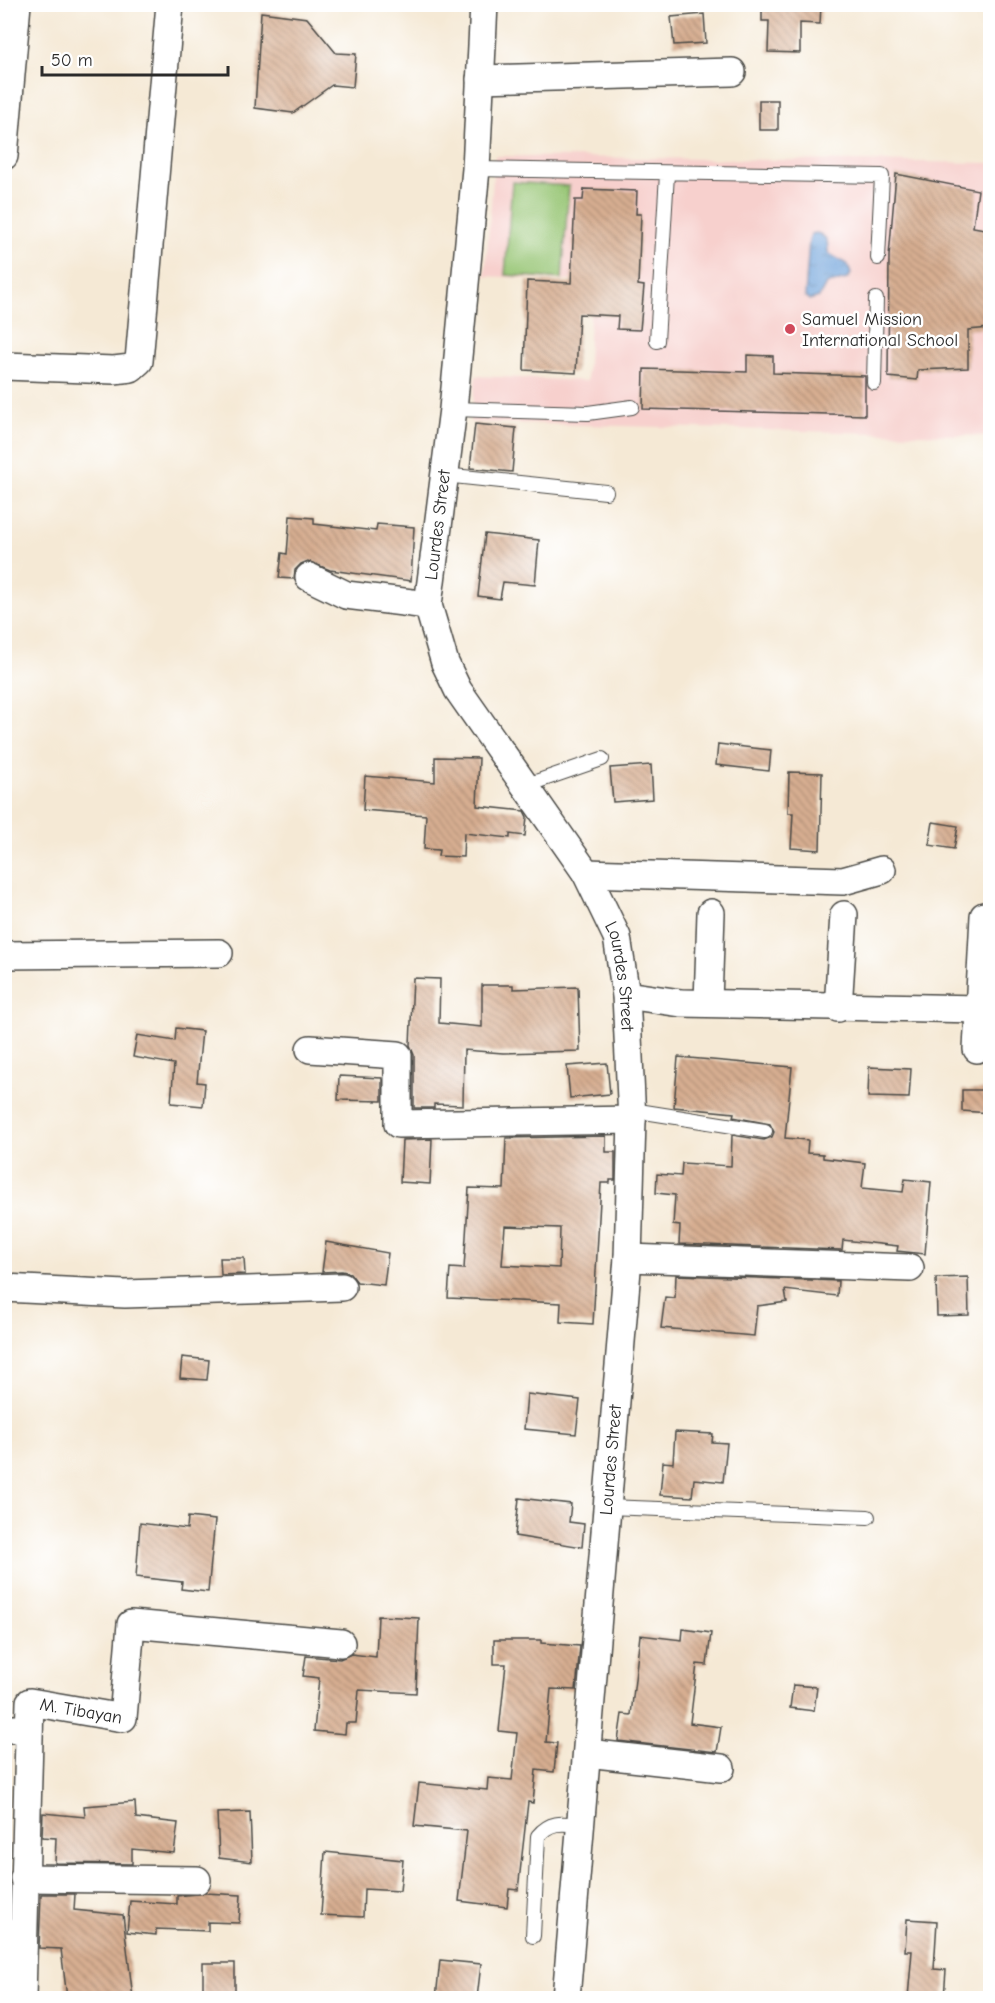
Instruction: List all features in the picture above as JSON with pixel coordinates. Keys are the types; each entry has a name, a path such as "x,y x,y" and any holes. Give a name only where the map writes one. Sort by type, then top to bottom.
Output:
{"street":[{"path":"4,156 17,4"},
{"path":"4,366 114,370 131,368 139,361 170,4"},
{"name":"Lourdes Street","path":"484,4 476,169 453,409 428,605 445,663 458,690 586,873 617,937 626,995 632,1115 628,1258 566,1998"},
{"path":"480,79 732,72"},
{"path":"309,577 346,595 428,605"},
{"path":"586,873 843,882 882,870"},
{"path":"708,1002 711,913"},
{"path":"838,1008 844,915"},
{"path":"977,1049 984,916"},
{"path":"4,955 219,953"},
{"path":"626,995 681,1003 979,1010"},
{"path":"310,1049 398,1055 398,1124 632,1115"},
{"path":"628,1258 910,1268"},
{"path":"4,1288 125,1294 342,1287"},
{"name":"M. Tibayan","path":"22,1998 24,1878 17,1729 30,1702 123,1718 131,1624 341,1643"},
{"path":"587,1753 721,1768"},
{"path":"24,1878 196,1880"}],"lane":[{"path":"476,169 882,176 878,258"},
{"path":"657,341 667,174"},
{"path":"874,383 876,299"},
{"path":"453,409 588,413 632,407"},
{"path":"444,475 606,492"},
{"path":"524,786 602,759"},
{"path":"632,1115 765,1131"},
{"path":"607,1507 868,1517"},
{"path":"533,1936 538,1836 545,1827 559,1822 580,1825"}],"shaded area":[{"name":"Samuel Mission International School","path":"495,156 990,163 990,436 470,422 476,376 587,381 592,282 485,276"}],"green space":[{"path":"512,182 569,186 562,279 505,275"}],"water":[{"path":"817,233 827,240 828,253 848,265 851,274 847,279 826,284 819,297 809,300 805,296 809,241 811,234"}],"building":[{"path":"762,4 821,4 820,24 800,23 800,53 768,52 769,21 762,21"},
{"path":"261,12 307,18 336,53 356,54 353,87 332,85 293,113 255,108"},
{"path":"704,14 706,43 674,45 671,17"},
{"path":"759,100 778,100 778,130 759,130"},
{"path":"896,174 978,190 973,227 990,230 990,328 968,330 968,368 918,370 917,380 888,377 889,256"},
{"path":"584,189 637,191 636,214 641,214 638,285 644,286 640,330 617,329 618,316 579,314 576,373 524,370 527,281 571,283 575,200 583,200"},
{"path":"747,355 773,356 773,373 865,376 865,415 643,409 644,369 747,372"},
{"path":"475,424 516,428 512,472 470,468"},
{"path":"290,516 314,518 314,524 376,531 377,524 414,527 411,581 330,570 308,561 295,570 294,579 279,578 282,553 287,554"},
{"path":"485,534 539,540 535,585 503,582 500,599 478,596"},
{"path":"718,744 771,750 769,771 716,765"},
{"path":"435,757 479,758 477,806 524,811 527,817 525,836 510,834 510,838 464,833 463,857 438,856 439,850 424,849 426,815 363,810 365,776 435,782"},
{"path":"651,765 653,799 613,802 610,768"},
{"path":"789,772 822,773 820,850 791,848 793,813 788,813"},
{"path":"933,822 958,826 954,849 929,845"},
{"path":"413,978 440,979 439,1023 482,1027 482,985 513,985 513,989 578,987 580,1051 503,1053 464,1050 463,1105 434,1104 434,1108 414,1108 414,1055 410,1045"},
{"path":"176,1028 202,1031 197,1082 205,1083 203,1106 171,1103 174,1064 133,1057 137,1035 175,1041"},
{"path":"678,1057 792,1067 785,1138 808,1140 807,1153 823,1154 823,1158 865,1163 862,1188 903,1192 905,1179 931,1182 925,1254 897,1251 898,1246 843,1240 842,1250 679,1244 680,1226 673,1225 675,1195 656,1193 657,1174 681,1176 682,1163 731,1166 732,1135 764,1140 772,1137 774,1132 770,1124 733,1117 734,1113 674,1107"},
{"path":"607,1063 610,1094 570,1098 567,1066"},
{"path":"869,1067 911,1069 909,1098 868,1097"},
{"path":"339,1076 382,1078 382,1101 338,1100"},
{"path":"962,1090 990,1090 990,1113 962,1111"},
{"path":"606,1136 606,1152 615,1152 615,1180 610,1180 610,1183 601,1183 593,1324 560,1322 561,1303 448,1298 450,1268 464,1269 469,1188 504,1189 506,1138","holes":["505,1226 560,1228 559,1268 502,1265"]},
{"path":"432,1139 430,1184 400,1182 402,1140"},
{"path":"326,1242 388,1253 384,1285 357,1282 350,1273 342,1271 322,1272"},
{"path":"220,1258 244,1258 245,1274 221,1275"},
{"path":"676,1275 838,1281 837,1296 785,1290 787,1302 757,1306 754,1336 661,1328 665,1297 675,1298"},
{"path":"968,1277 969,1315 937,1316 936,1278"},
{"path":"182,1357 209,1360 207,1380 180,1378"},
{"path":"527,1394 580,1400 576,1434 524,1429"},
{"path":"675,1432 713,1434 712,1442 727,1443 723,1482 694,1479 692,1497 660,1495 663,1462 673,1463"},
{"path":"519,1498 571,1504 569,1522 584,1524 582,1547 515,1536"},
{"path":"188,1517 215,1520 208,1592 181,1589 182,1582 136,1577 140,1523 187,1529"},
{"path":"378,1616 419,1618 416,1693 359,1690 356,1723 346,1723 345,1734 314,1731 319,1678 303,1676 306,1656 340,1659 351,1654 376,1657"},
{"path":"683,1629 711,1633 707,1665 697,1664 690,1723 721,1727 717,1752 618,1741 622,1714 631,1715 640,1635 682,1640"},
{"path":"494,1640 541,1640 541,1643 580,1646 576,1690 551,1689 546,1742 557,1743 554,1772 536,1770 533,1803 528,1802 518,1890 509,1889 507,1907 459,1901 467,1831 414,1826 419,1783 487,1790 488,1778 512,1780 517,1733 499,1731 506,1664 494,1664"},
{"path":"793,1685 817,1687 814,1711 790,1708"},
{"path":"135,1802 136,1818 178,1823 174,1853 132,1849 132,1864 55,1863 56,1838 42,1837 43,1813 85,1817 84,1806"},
{"path":"250,1812 252,1862 219,1858 217,1813"},
{"path":"325,1852 403,1860 400,1891 364,1889 363,1917 321,1915"},
{"path":"205,1893 241,1895 239,1923 208,1922 208,1931 156,1929 156,1935 127,1932 130,1901 177,1904 177,1896"},
{"path":"41,1894 75,1894 74,1910 123,1915 133,1998 67,1998 61,1949 39,1948"},
{"path":"907,1919 937,1921 934,1969 946,1970 944,1998 908,1998 912,1951 905,1951"},
{"path":"440,1960 481,1964 477,1998 436,1998"},
{"path":"203,1963 235,1963 235,1994 203,1995"}],"place":[{"name":"Samuel Mission International School","path":"790,329"}]}
